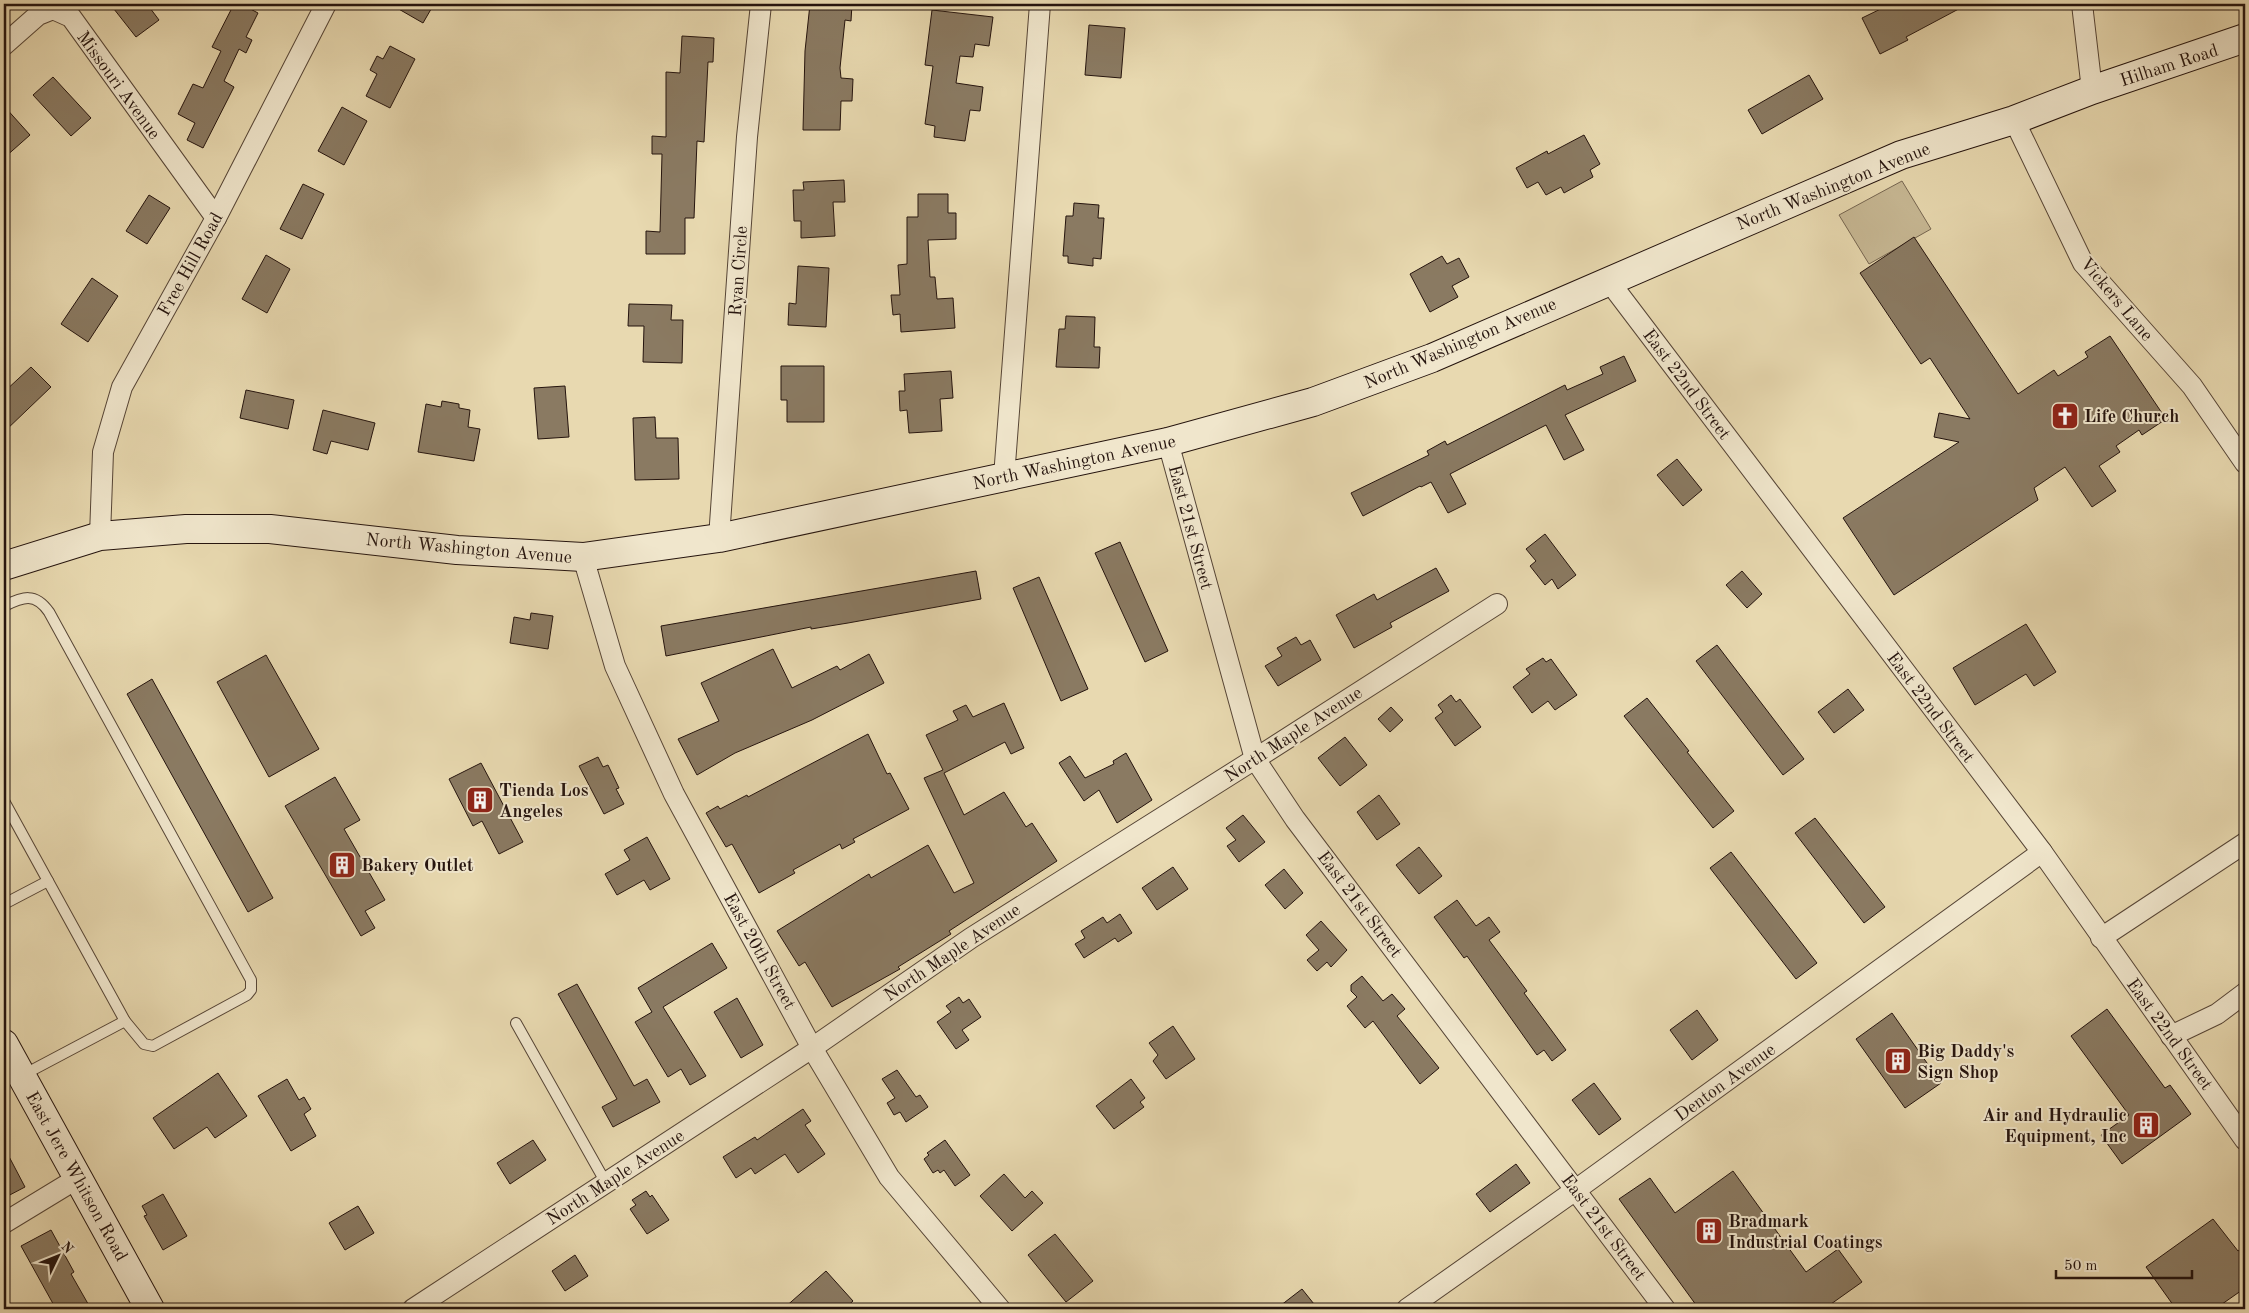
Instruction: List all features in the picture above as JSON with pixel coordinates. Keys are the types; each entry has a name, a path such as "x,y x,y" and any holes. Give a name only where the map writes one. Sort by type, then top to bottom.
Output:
{"main road":[{"name":"Hilham Road","path":"2092,90 2245,38"},
{"name":"North Washington Avenue","path":"4,566 100,536 186,530 270,529 457,550 583,557 718,538 1168,442 1313,402 1432,358 1902,154 2014,120 2092,90"},
{"name":"East Jere Whitson Road","path":"4,1044 150,1309"}],"street":[{"name":"Free Hill Road","path":"100,536 103,452 122,387 216,218 326,4"},
{"name":"Ryan Circle","path":"718,538 747,137 761,4"},
{"path":"1004,477 1040,4"},
{"path":"2082,4 2092,90"},
{"name":"Missouri Avenue","path":"4,45 38,15 53,9 71,17 216,218"},
{"name":"Vickers Lane","path":"2014,120 2083,263 2192,386 2245,463"},
{"name":"East 22nd Street","path":"1608,280 2042,852 2245,1140"},
{"name":"East 21st Street","path":"1168,442 1255,759 1295,819 1665,1309"},
{"name":"East 20th Street","path":"583,557 615,666 674,794 812,1048 889,1177 1000,1309"},
{"name":"North Maple Avenue","path":"413,1309 812,1048 971,938 1497,604"},
{"path":"2101,938 2245,843"},
{"name":"Denton Avenue","path":"1407,1309 1577,1190 2042,852"},
{"path":"2171,1036 2217,1014 2245,993"},
{"path":"4,1223 78,1178"}],"lane":[{"path":"4,606 24,597 38,600 49,612 250,980 251,990 247,995 154,1046 144,1044 125,1021 4,801"},
{"path":"4,904 48,881"},
{"path":"22,1075 125,1021"},
{"path":"516,1023 606,1183"}],"shaded area":[{"path":"1902,181 1931,229 1869,264 1839,215"}],"building":[{"path":"110,4 147,4 159,20 136,37"},
{"path":"234,4 241,4 258,13 246,37 252,40 246,53 239,49 224,81 234,87 203,148 187,140 195,123 178,114 193,84 203,88 221,51 212,47"},
{"path":"390,4 434,4 423,23"},
{"path":"810,4 852,4 851,21 845,20 840,68 841,78 853,79 852,101 841,101 840,130 803,130 805,51"},
{"path":"1891,4 1968,4 1906,37 1908,40 1880,54 1862,18"},
{"path":"932,10 993,17 989,46 975,44 973,57 960,56 956,83 983,87 980,111 970,110 965,141 934,137 935,126 925,124 933,66 925,65"},
{"path":"1089,25 1125,28 1121,78 1085,75"},
{"path":"682,36 714,38 713,62 708,62 704,142 697,141 694,218 685,218 685,254 646,254 646,231 660,232 662,154 652,154 652,136 666,137 666,72 680,73"},
{"path":"390,46 415,59 390,108 366,96 377,74 370,70 377,56 383,59"},
{"path":"1809,75 1823,99 1762,134 1748,110"},
{"path":"53,77 91,118 71,136 33,95"},
{"path":"4,106 30,135 4,158"},
{"path":"342,107 367,121 344,165 318,151"},
{"path":"1584,135 1600,164 1590,170 1593,177 1564,193 1561,187 1546,195 1538,182 1527,188 1516,168 1547,151 1548,154"},
{"path":"844,180 845,202 833,202 835,236 801,238 801,221 794,221 793,190 804,190 803,182"},
{"path":"303,184 324,194 302,239 280,229"},
{"path":"918,194 948,194 948,213 956,213 956,239 928,240 930,277 935,277 937,299 953,298 955,328 901,332 900,314 893,315 891,295 900,295 898,265 907,264 907,217 918,217"},
{"path":"149,195 170,208 147,244 126,231"},
{"path":"1074,203 1099,205 1098,218 1104,218 1101,259 1093,258 1093,266 1068,263 1068,256 1063,256 1066,216 1073,216"},
{"name":"Life Church","path":"1914,237 2018,394 2054,370 2058,376 2088,357 2085,352 2110,336 2166,419 2142,435 2139,430 2116,446 2120,452 2099,466 2116,491 2092,507 2065,467 2034,488 2038,500 1894,595 1843,518 1959,442 1934,437 1939,413 1970,419 1930,358 1921,364 1860,273"},
{"path":"266,255 290,269 267,313 242,299"},
{"path":"1442,256 1447,264 1459,258 1469,277 1452,286 1458,297 1430,312 1410,274"},
{"path":"798,266 829,268 826,327 788,325 789,303 796,304"},
{"path":"92,278 118,296 88,342 61,324"},
{"path":"629,304 672,305 671,320 683,320 682,363 643,362 644,326 628,326"},
{"path":"1066,316 1095,317 1094,347 1100,347 1099,368 1056,367 1059,329 1065,329"},
{"path":"1624,356 1636,381 1565,415 1584,450 1564,460 1546,425 1450,474 1466,504 1448,513 1431,482 1363,516 1351,493 1429,455 1427,451 1445,441 1447,445 1565,385 1567,390 1603,374 1600,367"},
{"path":"781,366 824,366 824,422 787,422 787,400 781,400"},
{"path":"31,367 51,387 4,432 4,392"},
{"path":"951,371 953,398 940,399 942,431 909,433 907,410 900,411 899,391 905,391 904,374"},
{"path":"565,386 569,437 538,439 534,388"},
{"path":"246,390 294,400 288,429 240,418"},
{"path":"442,401 459,404 459,408 470,410 468,427 480,429 474,461 418,452 426,404 441,407"},
{"path":"323,410 375,423 368,450 331,441 327,454 313,450"},
{"path":"655,417 656,438 678,438 679,479 635,480 633,418"},
{"path":"1677,459 1702,490 1683,506 1657,475"},
{"path":"1545,534 1576,575 1558,589 1552,579 1545,585 1530,566 1536,561 1526,549"},
{"path":"1120,542 1168,651 1145,662 1095,553"},
{"path":"1436,568 1449,591 1390,623 1392,627 1354,648 1336,615 1374,594 1377,600"},
{"path":"976,571 981,599 848,623 811,629 811,627 666,656 661,626"},
{"path":"1742,571 1762,594 1747,608 1726,585"},
{"path":"1039,577 1088,689 1061,701 1013,588"},
{"path":"531,613 553,616 548,649 510,643 514,617 530,620"},
{"path":"2026,624 2056,672 2034,686 2026,674 1975,705 1953,668"},
{"path":"1296,637 1301,645 1310,640 1321,660 1278,686 1265,666 1282,656 1277,648"},
{"path":"1717,645 1804,759 1783,775 1696,661"},
{"path":"773,649 792,688 837,666 840,670 869,654 884,683 812,720 735,753 697,775 678,739 719,721 701,683"},
{"path":"266,655 319,749 269,777 217,682"},
{"path":"1543,658 1546,662 1551,659 1577,695 1555,710 1548,701 1532,713 1513,687 1530,674 1526,669"},
{"path":"152,679 273,898 248,912 127,694"},
{"path":"1848,689 1864,710 1834,733 1818,712"},
{"path":"1451,695 1456,702 1460,699 1481,727 1455,746 1435,718 1443,712 1438,705"},
{"path":"1647,698 1734,811 1713,828 1624,716"},
{"path":"1004,703 1024,748 1011,754 1005,742 944,773 964,815 1004,792 1026,827 1032,823 1057,861 949,931 951,934 898,967 900,969 832,1007 805,962 799,966 777,931 869,874 871,878 928,845 954,893 974,883 924,778 943,770 926,735 958,720 953,711 966,705 973,717"},
{"path":"1391,707 1403,720 1390,732 1378,719"},
{"path":"868,734 887,774 890,773 909,809 853,839 855,842 842,849 840,844 793,870 795,873 759,893 732,844 726,847 706,813 718,806 720,809 747,795 748,797"},
{"path":"1345,737 1367,765 1340,786 1318,758"},
{"path":"1126,753 1152,800 1117,823 1099,790 1084,801 1059,763 1070,756 1085,778 1114,764 1113,761"},
{"path":"598,757 603,767 608,765 619,788 616,789 624,804 604,814 579,766"},
{"name":"Tienda Los Angeles","path":"481,763 523,842 499,854 482,821 473,826 449,779"},
{"name":"Bakery Outlet","path":"335,777 360,820 344,829 385,900 365,911 375,928 361,936 285,806"},
{"path":"1379,795 1400,824 1377,840 1357,812"},
{"path":"1243,815 1265,842 1239,862 1227,846 1236,840 1226,828"},
{"path":"1815,818 1885,907 1864,923 1795,833"},
{"path":"647,837 670,879 650,890 644,880 617,895 605,874 630,860 624,850"},
{"path":"1419,847 1442,876 1419,894 1396,865"},
{"path":"1731,852 1817,963 1796,979 1710,868"},
{"path":"1173,867 1188,889 1157,910 1142,888"},
{"path":"1284,869 1303,893 1285,909 1265,885"},
{"path":"1457,900 1476,926 1489,917 1500,932 1489,940 1527,991 1524,993 1566,1050 1552,1061 1544,1050 1537,1055 1467,956 1464,958 1434,917"},
{"path":"1120,914 1132,933 1118,942 1115,938 1084,958 1075,944 1085,938 1081,931 1103,917 1107,923"},
{"path":"1321,921 1347,950 1331,967 1327,962 1317,971 1307,960 1319,950 1306,935"},
{"path":"712,943 727,968 663,1007 706,1076 690,1085 681,1069 668,1077 635,1022 652,1012 638,988"},
{"path":"1362,976 1383,1001 1392,994 1405,1009 1397,1016 1439,1068 1420,1084 1373,1021 1365,1028 1347,1006 1357,997 1351,991 1351,985"},
{"path":"577,984 634,1086 647,1079 660,1102 613,1127 602,1107 617,1099 558,994"},
{"path":"959,997 963,1003 969,999 981,1017 962,1030 969,1040 956,1049 937,1022 951,1012 946,1006"},
{"path":"737,998 763,1045 741,1058 714,1012"},
{"path":"2107,1009 2165,1088 2170,1085 2191,1114 2122,1164 2101,1135 2129,1115 2071,1036"},
{"path":"1697,1010 1718,1040 1692,1060 1670,1030"},
{"name":"Big Daddy's Sign Shop","path":"1892,1013 1941,1083 1905,1108 1856,1039"},
{"path":"1173,1026 1195,1059 1166,1079 1153,1061 1158,1055 1149,1043"},
{"path":"897,1070 916,1097 920,1095 928,1107 906,1122 900,1112 894,1115 887,1103 895,1098 882,1079"},
{"path":"218,1073 247,1116 215,1138 207,1127 174,1149 153,1118"},
{"path":"287,1079 299,1100 304,1097 311,1109 304,1114 316,1136 291,1151 258,1096"},
{"path":"1131,1079 1145,1098 1140,1102 1144,1107 1114,1129 1096,1106"},
{"path":"1594,1083 1621,1119 1599,1135 1572,1100"},
{"path":"803,1109 811,1121 805,1125 825,1154 798,1173 785,1154 755,1174 751,1168 736,1178 723,1157 755,1137 757,1140"},
{"path":"533,1140 546,1160 510,1184 497,1163"},
{"path":"945,1140 970,1175 955,1186 944,1170 940,1173 938,1170 933,1173 924,1159 929,1155 927,1153"},
{"path":"4,1147 25,1187 4,1198"},
{"path":"1516,1164 1530,1183 1490,1212 1476,1194"},
{"name":"Bradmark Industrial Coatings","path":"1733,1171 1806,1272 1838,1249 1862,1282 1824,1309 1699,1309 1619,1199 1650,1178 1675,1213"},
{"path":"1004,1174 1025,1198 1032,1191 1043,1203 1012,1231 980,1196"},
{"path":"646,1191 650,1197 652,1195 669,1220 647,1234 630,1209 636,1205 632,1200"},
{"path":"163,1194 187,1236 163,1250 144,1216 147,1215 142,1206"},
{"path":"358,1206 374,1233 345,1250 329,1223"},
{"path":"2213,1219 2238,1251 2245,1246 2245,1288 2215,1309 2176,1309 2146,1267"},
{"path":"51,1230 74,1272 71,1274 91,1309 56,1309 21,1246"},
{"path":"1055,1234 1093,1281 1066,1302 1028,1255"},
{"path":"575,1255 588,1276 565,1291 552,1271"},
{"path":"826,1271 853,1301 844,1309 783,1309"},
{"path":"1302,1289 1318,1309 1276,1309"}],"place":[{"name":"Life Church","path":"2065,416"},
{"name":"Tienda Los Angeles","path":"480,800"},
{"name":"Bakery Outlet","path":"342,865"},
{"name":"Big Daddy's Sign Shop","path":"1898,1061"},
{"name":"Air and Hydraulic Equipment, Inc","path":"2146,1125"},
{"name":"Bradmark Industrial Coatings","path":"1709,1231"}]}
